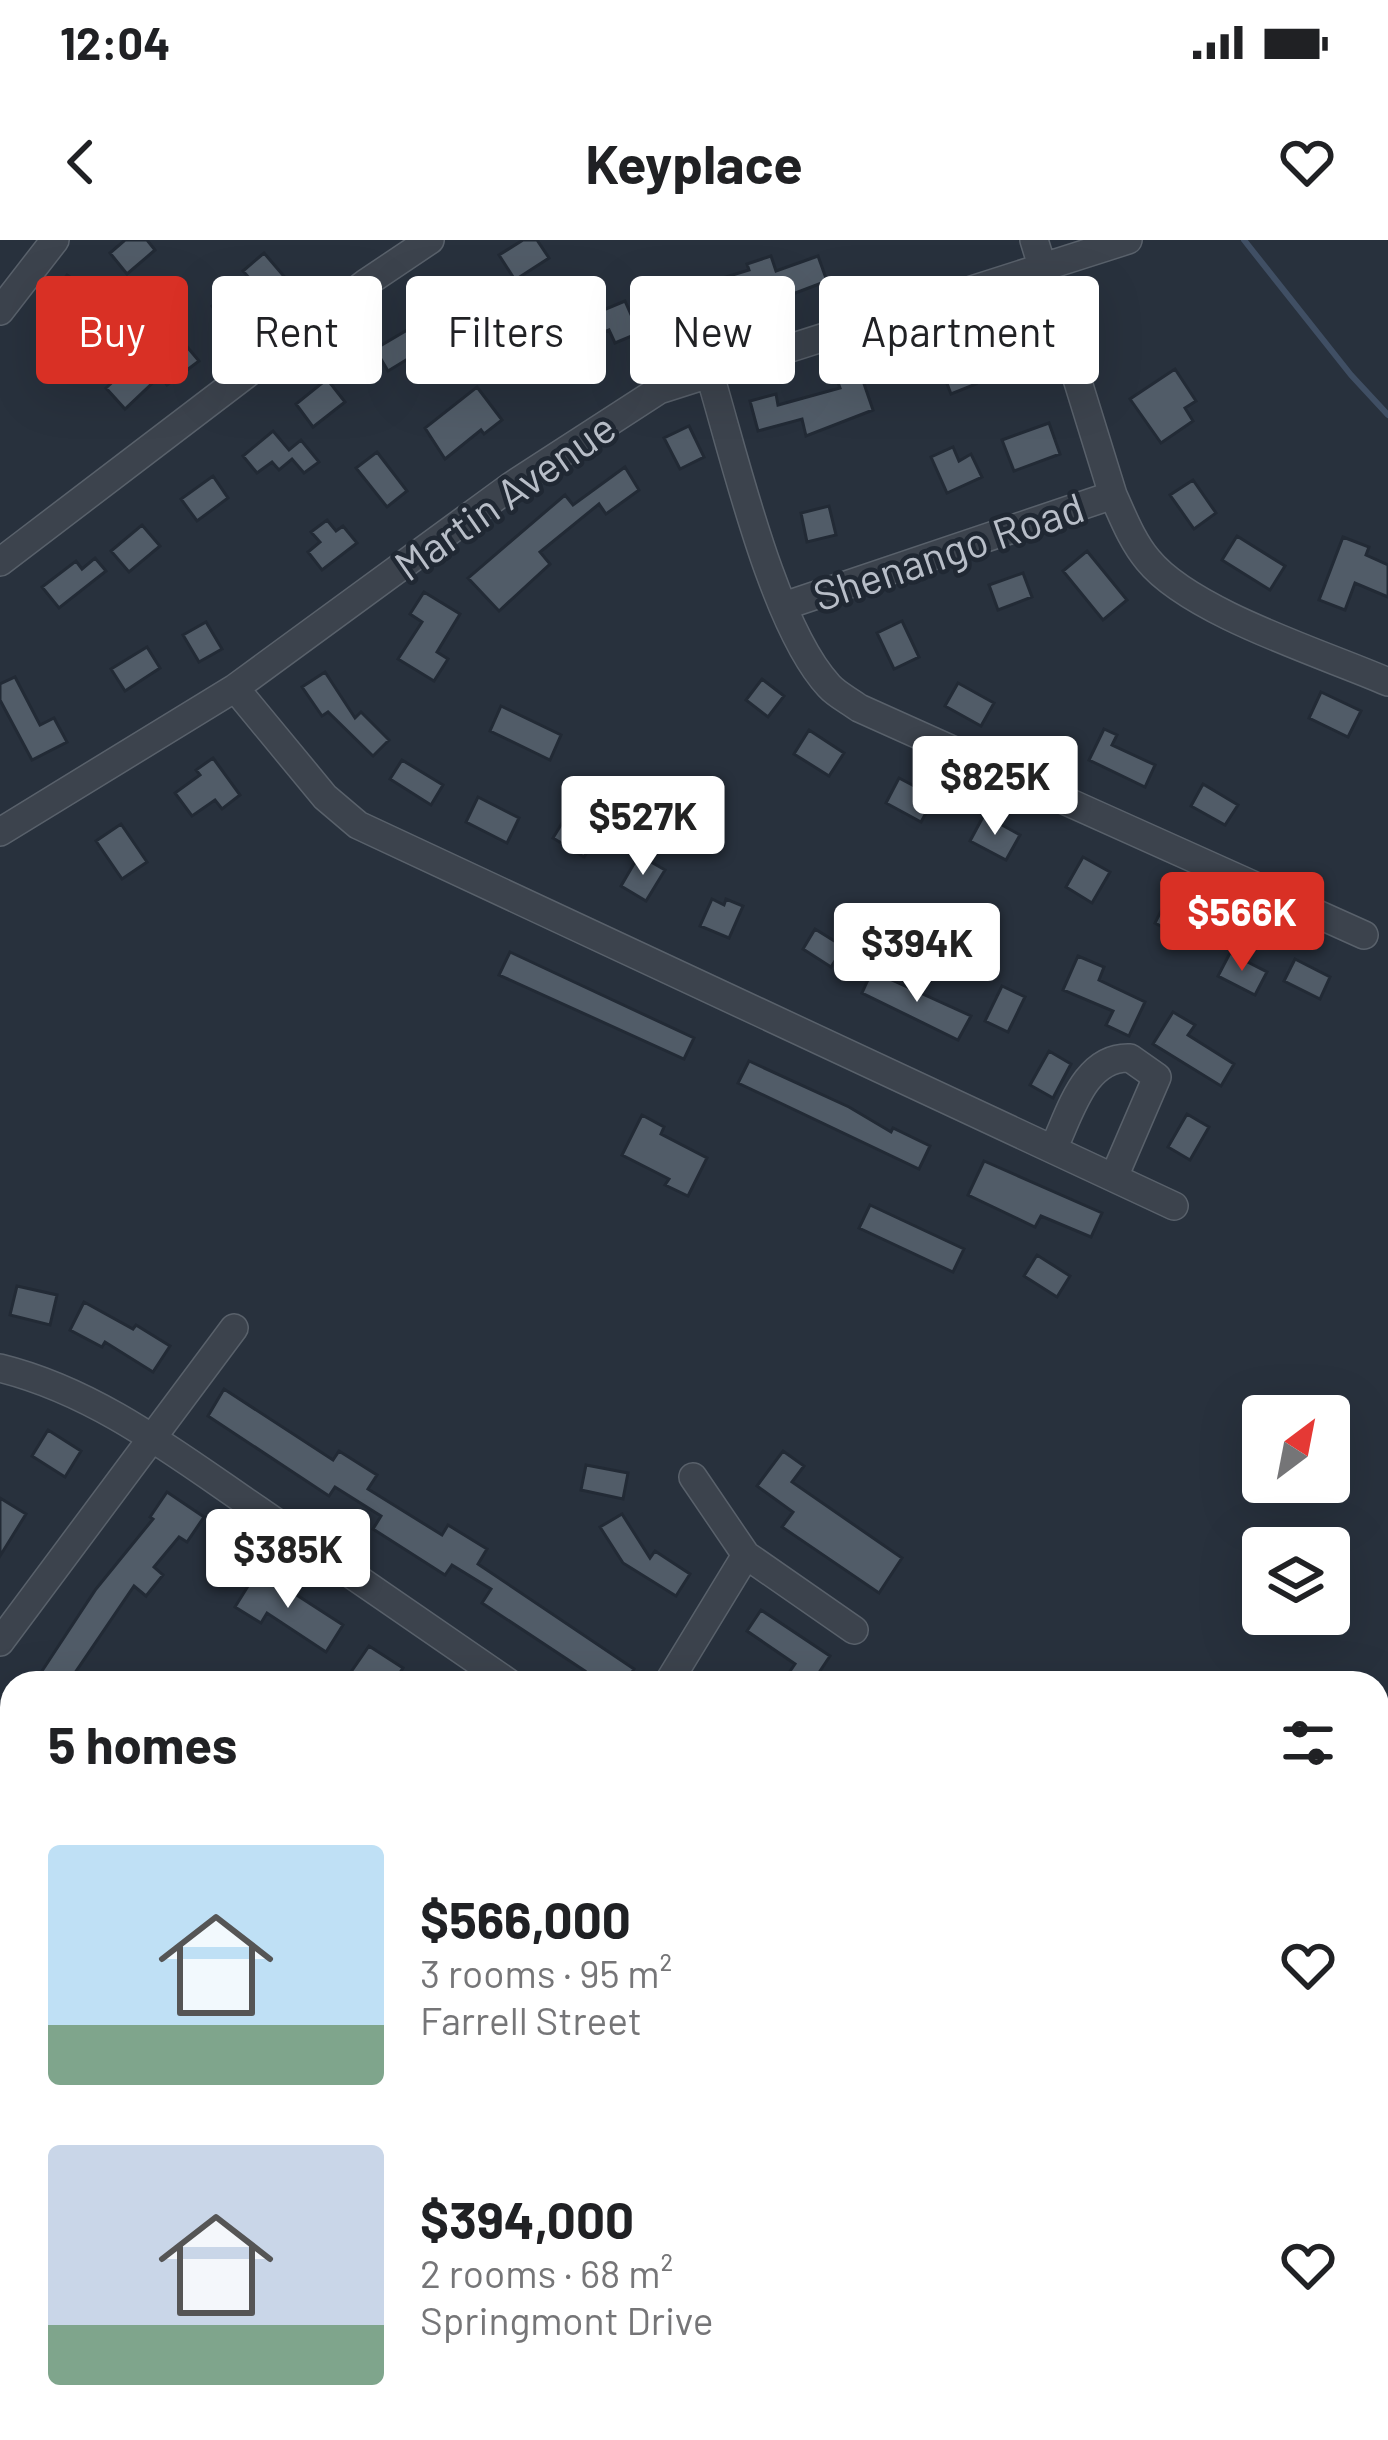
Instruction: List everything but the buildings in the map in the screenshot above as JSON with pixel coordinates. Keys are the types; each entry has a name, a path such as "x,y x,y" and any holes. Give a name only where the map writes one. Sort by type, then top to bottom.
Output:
{"street":[{"path":"0,311 55,240"},
{"path":"0,562 366,283 430,240"},
{"path":"1034,240 1113,495 1128,530 1150,562 1180,589 1388,682"},
{"name":"Martin Avenue","path":"795,345 1128,240"},
{"name":"Martin Avenue","path":"0,832 235,688 584,436 676,384"},
{"path":"713,384 784,606 800,644 830,688 859,708 1364,935"},
{"name":"Shenango Road","path":"784,606 1113,495"},
{"path":"235,688 325,797 358,825 1174,1206"},
{"path":"1053,1149 1090,1074 1103,1063 1130,1058 1157,1077 1114,1177"},
{"path":"0,1642 234,1328"},
{"path":"0,1369 41,1378 82,1396 152,1437 492,1671"},
{"path":"694,1478 746,1556 854,1630"},
{"path":"675,1671 746,1556"}],"waterway":[{"path":"1244,240 1388,415"}]}
